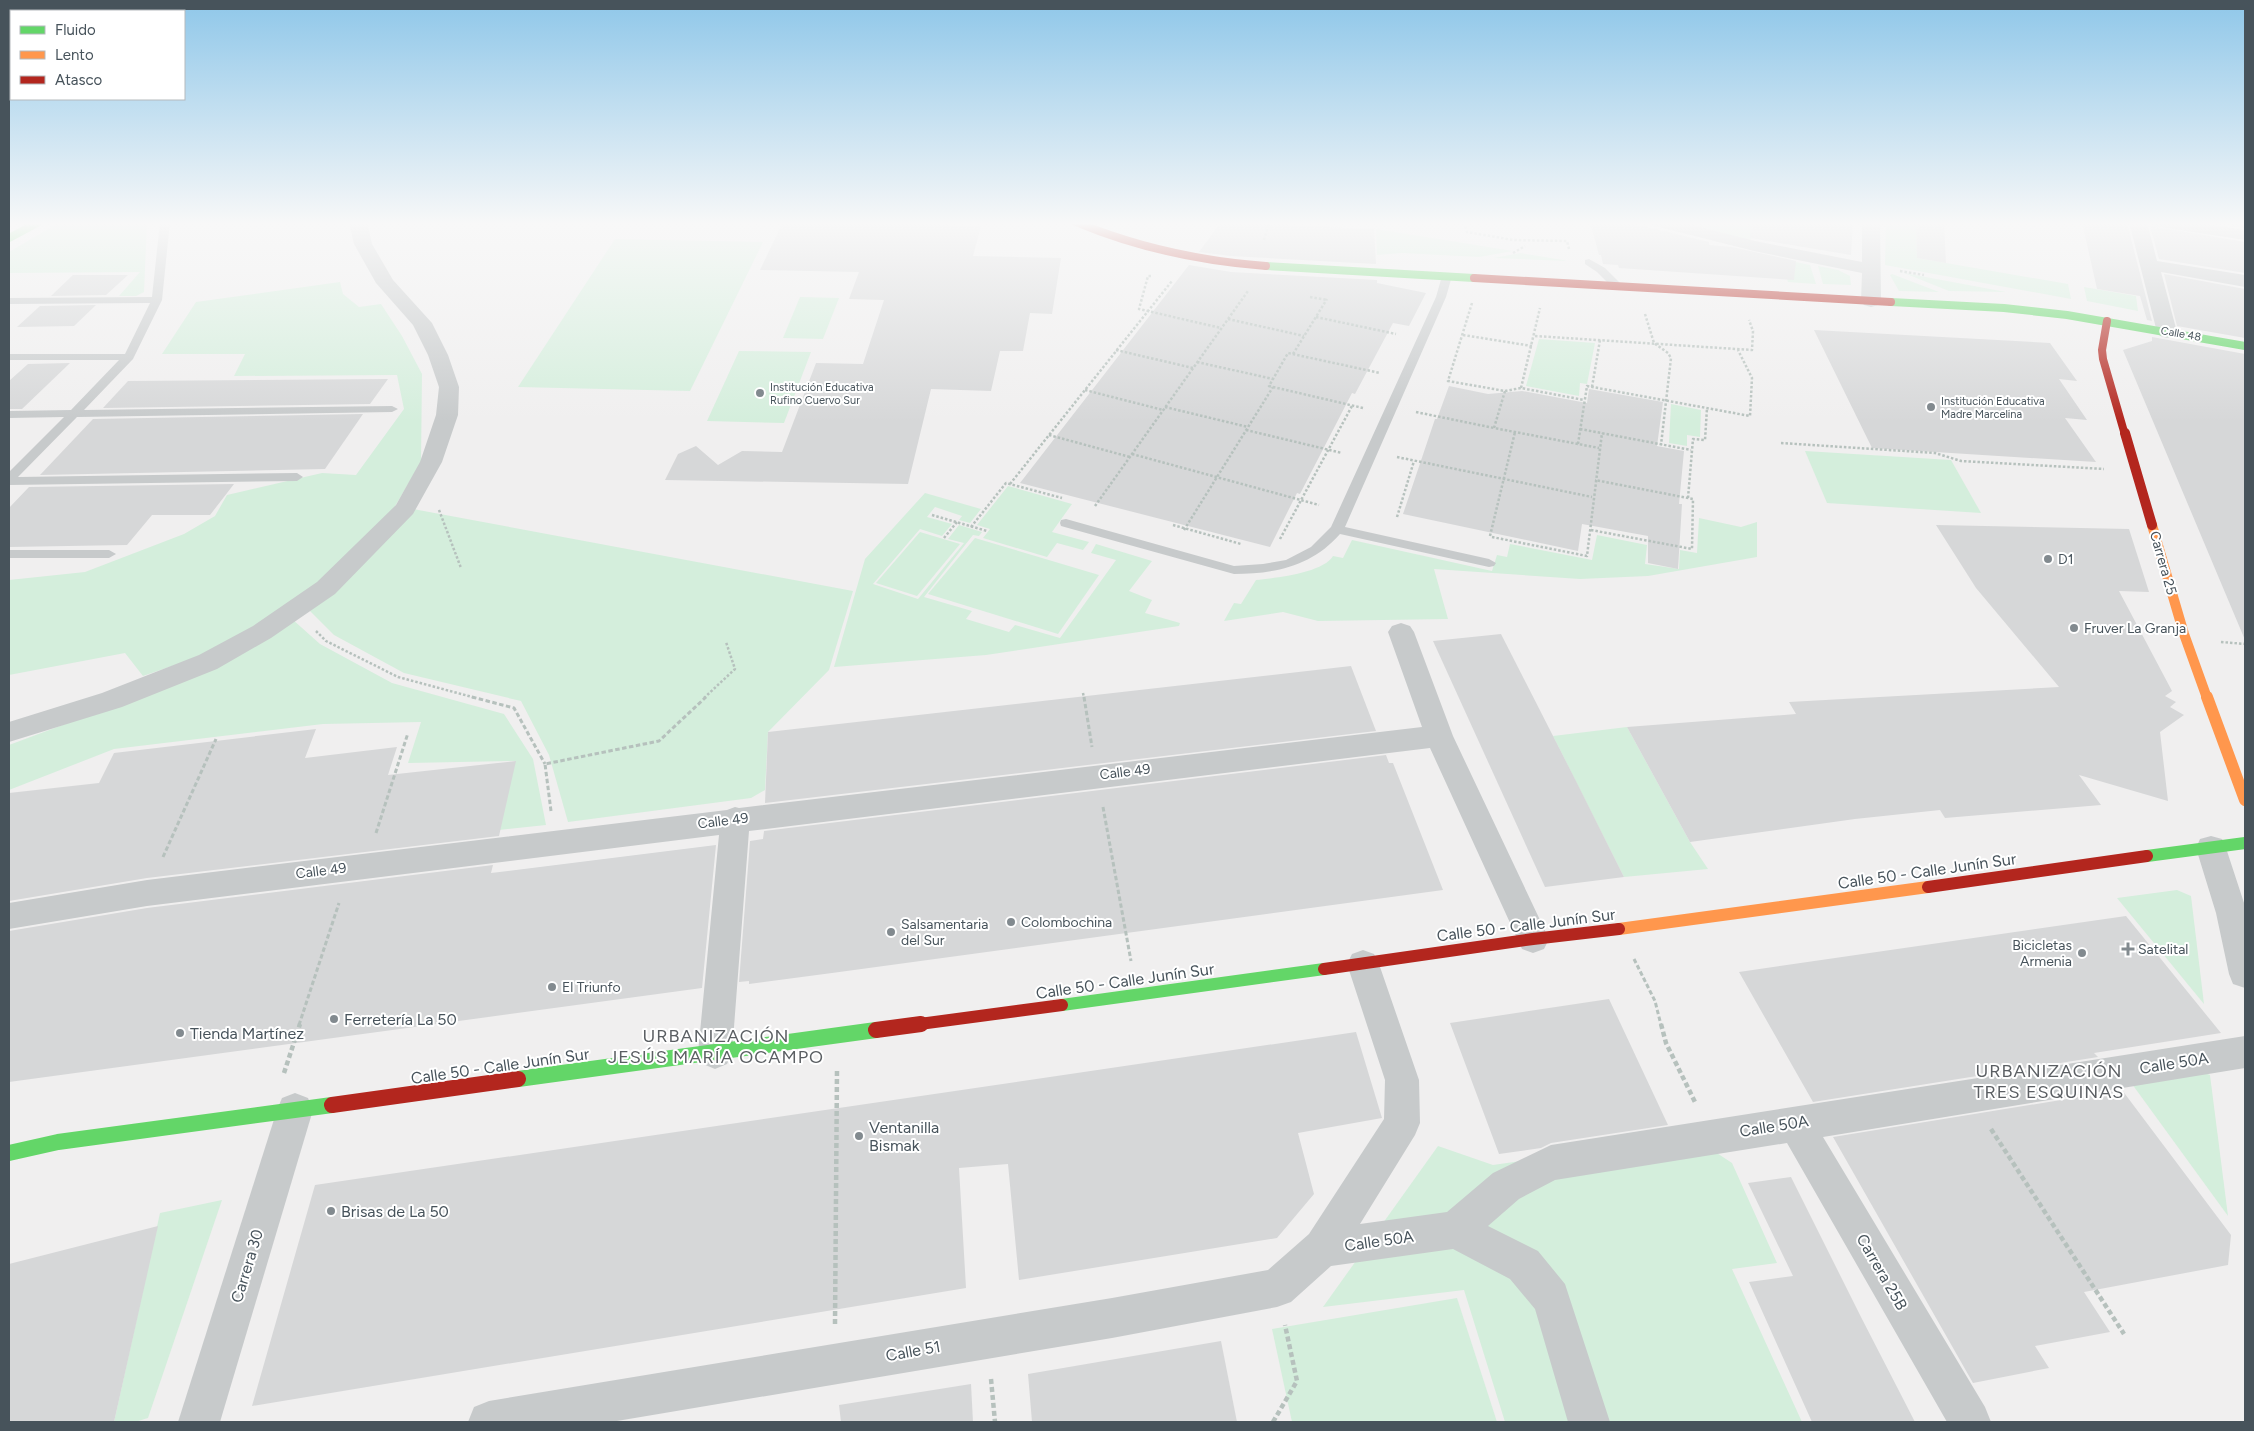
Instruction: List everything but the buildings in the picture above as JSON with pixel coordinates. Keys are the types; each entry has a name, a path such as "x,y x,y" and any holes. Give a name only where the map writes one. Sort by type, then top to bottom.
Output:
{"street":[{"path":"9,732 112,700 208,662 262,632 326,588 405,509 431,462 447,415 449,387 438,355 422,323 390,289"},
{"name":"Calle 48","path":"1664,289 2004,308 2067,315 2245,346"},
{"path":"1871,289 1871,301"},
{"path":"2155,289 2167,332"},
{"name":"Carrera 25","path":"2107,322 2102,350 2103,359 2184,634 2245,800"},
{"path":"1401,632 1439,736 1532,939"},
{"name":"Calle 49","path":"9,916 147,894 359,866 735,819 1439,736"},
{"path":"715,1053 735,819"},
{"name":"Calle 50 - Calle Junín Sur","path":"9,1152 58,1142 2245,843"},
{"path":"2211,848 2232,913 2245,974"},
{"path":"1277,1288 1323,1248 1402,1123 1402,1080 1363,964"},
{"name":"Calle 50A","path":"1323,1248 1455,1230 1506,1186 1551,1163 1795,1122 2245,1052"},
{"name":"Carrera 30","path":"199,1422 283,1112"},
{"name":"Carrera 25B","path":"1795,1122 1970,1422"},
{"path":"1455,1230 1524,1266 1551,1298 1589,1422"},
{"name":"Calle 51","path":"490,1422 1112,1318 1277,1288"}],"lane":[{"path":"9,480 129,357 157,300 158,289"},
{"path":"1066,523 1234,570 1262,570 1306,558 1318,550 1337,529 1443,289"},
{"path":"9,301 157,300"},
{"path":"9,357 129,357"},
{"path":"9,414 392,409"},
{"path":"9,480 298,476"},
{"path":"1337,529 1489,563"},
{"path":"9,554 109,554"}],"path":[{"path":"1144,289 1138,309 1221,328"},
{"path":"1010,484 1165,289"},
{"path":"1080,526 1248,291 1239,289"},
{"path":"1293,354 1329,296"},
{"path":"1474,298 1448,381 1505,391 1521,388 1584,400"},
{"path":"1521,388 1542,302"},
{"path":"1644,309 1654,343 1670,355 1661,445"},
{"path":"1316,316 1421,340"},
{"path":"1535,336 1752,350 1753,331 1748,316"},
{"path":"1228,319 1304,336"},
{"path":"1463,335 1532,346"},
{"path":"1592,388 1600,340"},
{"path":"1578,444 1587,386 1750,416 1752,378 1738,349"},
{"path":"1116,350 1193,368"},
{"path":"1404,379 1288,353 1269,386 1352,406 1494,428 1599,448"},
{"path":"1197,362 1272,379"},
{"path":"1170,552 1273,387"},
{"path":"1085,390 1247,428 1328,450 1414,461 1592,496"},
{"path":"1494,428 1505,391"},
{"path":"1277,545 1352,406"},
{"path":"1688,498 1693,438 1705,440 1707,408"},
{"path":"1580,429 1692,450"},
{"path":"1490,536 1515,432"},
{"path":"1587,556 1594,506 1592,496 1602,433"},
{"path":"1049,435 1217,476 1344,512"},
{"path":"1781,443 1935,453 1961,461 2113,470 2137,474"},
{"path":"1397,517 1414,461"},
{"path":"1591,530 1692,549 1693,499 1595,480"},
{"path":"971,526 1006,483 1094,508"},
{"path":"414,494 437,506 461,568"},
{"path":"932,515 987,531"},
{"path":"944,538 957,522"},
{"path":"294,610 326,641 398,677 514,708 545,764 554,842"},
{"path":"545,764 659,741 735,669 726,642"},
{"path":"1083,693 1137,995"},
{"path":"283,1112 359,866 408,733"},
{"path":"147,894 216,740"},
{"path":"1620,929 1655,1001 1666,1042 1713,1136"},
{"path":"835,1364 837,1037"},
{"path":"1968,1095 2124,1334"},
{"path":"1273,1422 1297,1381 1277,1288"}],"green space":[{"path":"125,289 144,289 144,292 136,296 119,296"},
{"path":"291,289 342,289 343,294 359,307 381,304 402,336 422,374 421,462 394,508 323,583 257,628 207,654 143,676 125,653 9,675 9,580 85,572 184,534 215,516 227,495 322,473 356,475 404,409 397,375 234,376 245,354 162,354 196,302"},
{"path":"582,289 740,289 690,391 518,387"},
{"path":"1898,289 1931,289 1939,292 1899,291"},
{"path":"1943,289 1989,289 2006,292 1949,291"},
{"path":"2015,289 2069,289 2071,299"},
{"path":"2084,289 2136,296 2138,311 2087,301"},
{"path":"800,297 839,298 823,339 783,338"},
{"path":"1539,339 1595,343 1587,384 1580,383 1579,396 1526,386"},
{"path":"739,351 811,352 784,423 707,421"},
{"path":"1671,404 1701,410 1700,437 1687,435 1687,446 1669,443"},
{"path":"1805,451 1951,460 1981,513 1827,503"},
{"path":"1008,486 1072,504 1052,532 1089,542 1083,550 1057,543 1047,557 983,538 990,529 977,525"},
{"path":"925,493 981,509 970,523 959,520 962,516 935,507 927,517 952,524 942,536 920,529 873,584 918,599 964,543 948,539 959,525 982,532 979,536 973,535 924,597 972,611 966,619 1009,632 1015,625 1060,638 1116,560 1091,553 1096,544 1152,561 1129,591 1152,600 1145,613 1180,623 1179,626 986,655 834,667 865,559"},
{"path":"413,509 853,591 829,670 768,732 765,790 751,798 568,822 549,755 521,701 404,673 334,635 307,608"},
{"path":"1699,518 1741,527 1757,522 1757,557 1648,576 1580,579 1434,569 1448,619 1318,621 1283,612 1224,621 1234,603 1241,604 1256,580 1298,574 1319,567 1328,562 1333,556 1343,558 1352,540 1492,571 1497,555 1507,557 1510,544 1592,560 1597,535 1647,545 1645,564 1679,569 1680,550 1697,553"},
{"path":"920,532 960,544 917,596 876,583"},
{"path":"975,538 1099,575 1058,634 928,594"},
{"path":"292,619 320,644 392,683 504,714 533,759 546,825 499,830 515,761 408,763 421,722 323,724 114,749 9,790 9,745 111,707"},
{"path":"1627,727 1690,842 1708,869 1624,877 1553,736"},
{"path":"2177,890 2191,896 2204,1004 2117,898"},
{"path":"2199,1070 2210,1075 2228,1216 2132,1084"},
{"path":"1691,1136 1732,1163 1777,1263 1732,1269 1802,1422 1505,1422 1464,1290 1323,1307 1438,1146 1493,1165"},
{"path":"222,1200 148,1418 135,1422 114,1422 160,1213"},
{"path":"1457,1298 1497,1422 1292,1422 1272,1329"}],"traffic: fast":[{"path":"1891,302 2004,308 2067,315 2245,346"},
{"path":"2147,856 2245,843"},
{"path":"1062,1005 1324,969"},
{"path":"518,1079 876,1030"},
{"path":"9,1153 58,1142 332,1105"}],"traffic: slow":[{"path":"2152,525 2184,634 2245,800"},
{"path":"1619,929 1928,887"}],"traffic: jam":[{"path":"1661,289 1891,302"},
{"path":"2107,321 2102,350 2103,359 2152,525"},
{"path":"1928,887 2147,856"},
{"path":"1324,969 1533,939 1619,929"},
{"path":"876,1030 1062,1005"},
{"path":"332,1105 518,1079"}],"place":[{"name":"Institución Educativa Rufino Cuervo Sur","path":"760,393"},
{"name":"Institución Educativa Madre Marcelina","path":"1931,407"},
{"name":"D1","path":"2048,559"},
{"name":"Fruver La Granja","path":"2074,628"},
{"name":"Colombochina","path":"1011,922"},
{"name":"Salsamentaria del Sur","path":"891,932"},
{"name":"Satelital","path":"2128,949"},
{"name":"Bicicletas Armenia","path":"2082,953"},
{"name":"El Triunfo","path":"552,987"},
{"name":"Ferretería La 50","path":"334,1019"},
{"name":"Tienda Martínez","path":"180,1033"},
{"name":"Ventanilla Bismak","path":"859,1136"},
{"name":"Brisas de La 50","path":"331,1211"}],"district":[{"name":"URBANIZACIÓN JESÚS MARÍA OCAMPO","path":"716,1046"},
{"name":"URBANIZACIÓN TRES ESQUINAS","path":"2049,1081"}]}
